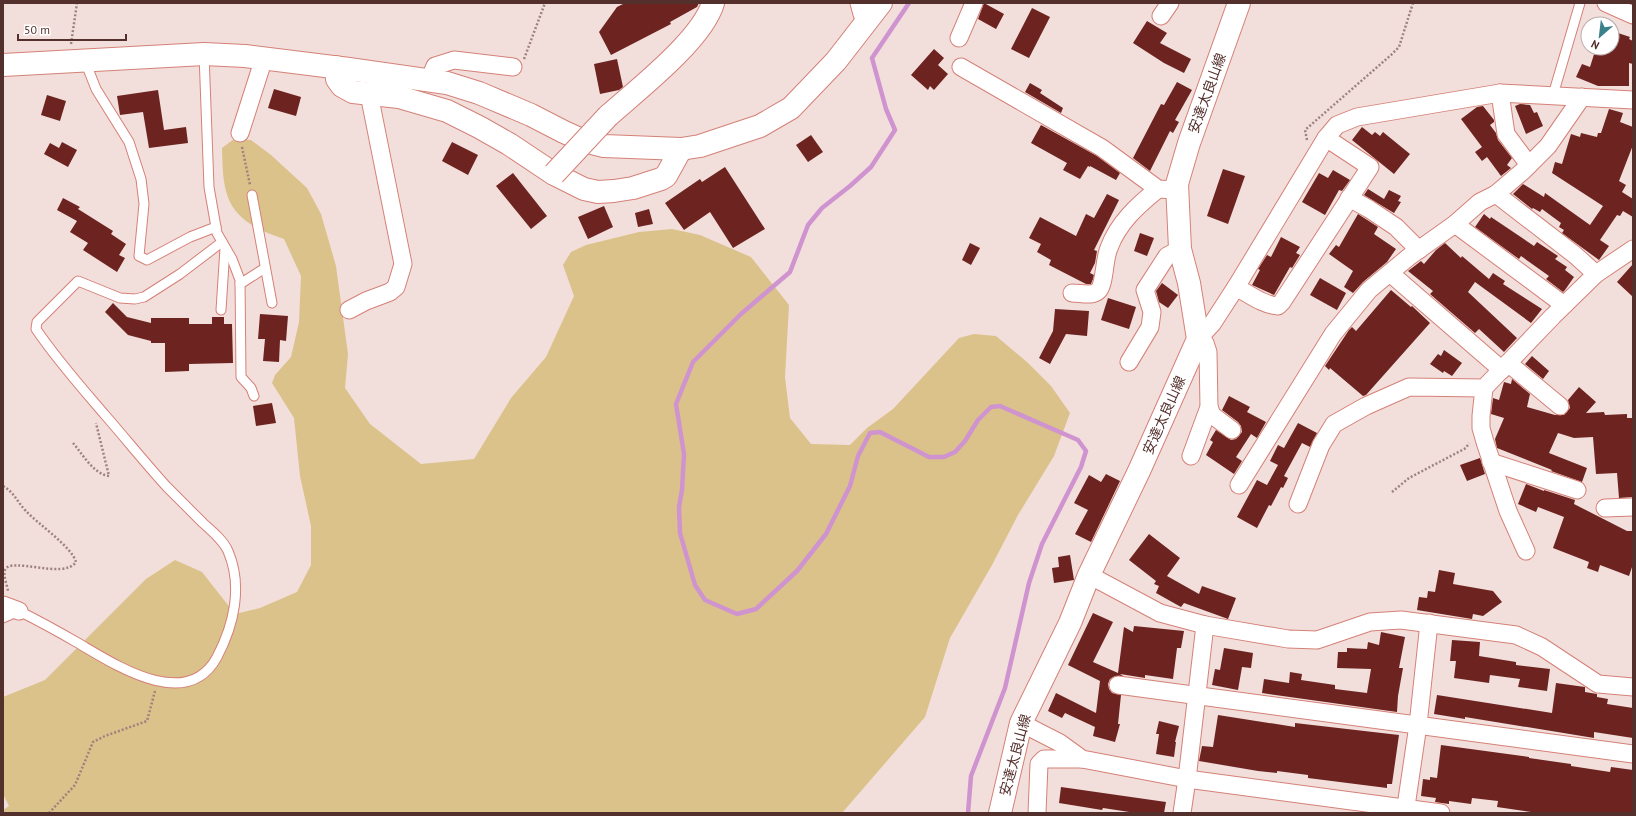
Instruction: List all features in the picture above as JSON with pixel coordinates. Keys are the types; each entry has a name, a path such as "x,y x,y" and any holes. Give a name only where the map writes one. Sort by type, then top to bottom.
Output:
{"street":[{"path":"554,174 608,116 694,37 710,12 712,3"},
{"path":"3,65 204,54 264,58 447,83 479,93 531,115 584,141 604,146 681,149 700,146 760,126 791,108 836,61 864,12 881,3"},
{"path":"959,38 974,3"},
{"name":"安達太良山線","path":"1000,813 1021,723 1070,623 1089,575 1139,471 1198,339 1189,283 1167,190 1177,184 1189,143 1239,3"},
{"path":"1606,3 1633,16"},
{"path":"240,133 264,58"},
{"path":"429,80 435,66 454,60 513,67"},
{"path":"961,66 1102,148 1167,190 1139,205 1118,228 1108,248 1102,284 1098,291 1093,294 1072,293"},
{"path":"336,67 337,79 342,86 352,92 399,97 447,111 485,130 554,174 584,189 598,192 633,188 666,176 681,149"},
{"path":"1500,93 1506,134 1529,166"},
{"path":"1232,430 1212,415 1209,407 1208,352 1205,343 1198,339 1212,324 1236,287 1312,160 1326,138 1337,125 1357,116 1500,93 1633,100"},
{"path":"349,310 366,301 390,292 396,287 403,264 369,94"},
{"path":"1239,485 1333,334 1369,290 1419,250 1455,224 1480,202 1496,194 1529,166 1548,146 1582,97"},
{"path":"1236,287 1262,302 1278,306 1370,167 1326,138"},
{"path":"1496,194 1575,255 1596,274"},
{"path":"1349,198 1396,227 1419,250"},
{"path":"1455,224 1564,305"},
{"path":"1129,362 1130,345 1150,327 1152,312 1146,290 1166,256 1180,249"},
{"path":"1526,551 1508,511 1490,462 1483,435 1481,422 1484,388 1596,274 1633,249"},
{"path":"1390,273 1505,367 1560,406"},
{"path":"1298,504 1321,444 1334,424 1366,406 1409,387 1484,388"},
{"path":"1191,456 1209,407"},
{"path":"1490,462 1577,490"},
{"path":"1605,508 1633,507"},
{"path":"1089,575 1160,613 1206,625 1288,639 1317,640 1370,622 1401,620 1516,635 1542,647 1598,684 1633,687"},
{"path":"1405,810 1418,725 1430,623"},
{"path":"1182,813 1206,625"},
{"path":"1118,685 1633,754"},
{"path":"1021,723 1060,743 1082,759"},
{"path":"1037,813 1039,764 1044,760 1082,759 1187,779 1405,810 1441,813"}],"lane":[{"path":"1553,95 1580,3"},
{"path":"204,54 209,187 216,227 232,259 240,280 241,377 251,388 254,396"},
{"path":"77,62 96,89 129,142 141,179 144,204 139,256 146,260 190,237 216,227"},
{"path":"252,195 272,303"},
{"path":"221,310 224,245"},
{"path":"9,611 53,629 130,672 146,678 182,682 203,675 214,662 228,633 236,597 235,573 228,550 219,538 168,488 53,354 36,329 37,322 78,281 120,298 135,299 144,297 224,245"},
{"path":"240,284 265,268"}],"path":[{"path":"77,3 77,62"},
{"path":"513,67 522,63 524,59 545,3"},
{"path":"1312,160 1305,130 1391,55 1399,46 1413,3"},
{"path":"240,133 252,195"},
{"path":"73,442 96,470 108,476 96,426 98,406"},
{"path":"1392,492 1409,478 1466,448 1481,422"},
{"path":"3,486 12,492 24,510 36,522 70,551 75,557 76,562 73,566 67,569 39,569 11,564 5,571 9,611"},
{"path":"49,813 75,785 93,742 105,736 147,721 158,680"}],"shaded area":[{"path":"234,139 251,140 271,155 307,188 321,214 336,266 348,354 345,388 370,424 421,464 474,459 511,398 546,357 574,296 563,265 571,252 586,245 639,232 672,229 700,235 751,257 789,305 785,377 790,418 811,444 850,445 867,428 893,409 959,338 974,334 996,336 1027,362 1051,386 1070,413 1054,456 1018,515 992,565 950,638 925,717 842,813 3,813 3,810 9,806 3,794 3,697 45,680 146,579 175,560 202,572 235,614 260,608 297,592 311,565 311,526 300,476 294,418 272,383 275,375 291,357 299,322 301,276 284,239 263,231 242,218 230,201 224,181 222,148"}],"building":[{"path":"625,3 699,3 697,7 670,22 671,24 611,55 599,32 617,7"},
{"path":"984,3 1004,14 996,29 978,19"},
{"path":"1032,8 1050,17 1029,58 1011,49"},
{"path":"1147,21 1167,33 1160,43 1191,59 1184,73 1164,63 1133,43"},
{"path":"1620,34 1630,37 1629,39 1633,41 1633,64 1629,63 1629,86 1598,86 1576,77 1582,64 1590,67 1593,56 1620,56"},
{"path":"934,49 944,58 938,65 948,74 934,90 930,86 928,90 911,75"},
{"path":"617,59 623,87 619,90 600,94 594,64"},
{"path":"1177,82 1192,90 1175,120 1179,122 1173,133 1170,131 1150,171 1133,158 1161,104 1164,105"},
{"path":"1030,83 1042,90 1040,93 1063,108 1061,113 1025,92"},
{"path":"274,89 301,97 296,116 268,108"},
{"path":"158,90 164,130 186,127 188,143 149,148 143,112 120,115 117,96"},
{"path":"47,95 66,101 60,121 41,115"},
{"path":"1520,104 1530,105 1534,113 1537,112 1543,126 1526,134 1515,106"},
{"path":"1483,106 1494,120 1494,122 1490,125 1496,133 1498,140 1512,158 1507,165 1511,168 1501,176 1487,157 1482,161 1475,152 1482,147 1461,119 1477,107"},
{"path":"1609,109 1623,113 1620,122 1633,127 1633,145 1619,181 1626,185 1622,192 1633,199 1633,217 1623,211 1620,216 1617,215 1600,240 1609,246 1599,260 1562,233 1564,230 1559,227 1561,223 1542,209 1540,212 1533,208 1532,209 1513,194 1523,184 1544,197 1545,193 1590,225 1603,206 1552,173 1555,162 1562,164 1571,134 1580,137 1581,133 1597,137 1598,133 1601,133"},
{"path":"1041,125 1097,156 1120,173 1116,180 1090,166 1088,166 1080,179 1063,170 1067,163 1031,143"},
{"path":"1362,127 1372,135 1375,132 1380,136 1383,132 1410,154 1394,174 1352,140"},
{"path":"811,135 823,152 808,162 796,145"},
{"path":"62,142 77,150 68,167 44,154 50,143 59,148"},
{"path":"452,142 478,155 468,175 442,161"},
{"path":"725,167 765,229 733,248 710,212 684,230 665,203 700,179 702,182"},
{"path":"1223,169 1245,176 1228,224 1207,216"},
{"path":"1333,170 1350,180 1342,191 1339,190 1325,215 1302,202 1319,173 1328,178"},
{"path":"513,173 547,216 531,229 496,186"},
{"path":"1368,189 1384,199 1389,190 1401,196 1398,201 1401,202 1394,213 1364,195"},
{"path":"1107,194 1119,200 1094,250 1097,251 1095,263 1090,273 1094,275 1091,284 1086,284 1049,265 1051,260 1037,252 1041,244 1029,238 1040,217 1076,236 1086,214 1094,218"},
{"path":"63,198 80,207 78,209 113,231 111,234 126,244 119,255 125,258 117,272 83,250 88,243 70,232 77,221 57,210"},
{"path":"604,206 613,227 588,239 578,217"},
{"path":"649,209 653,224 638,227 635,213"},
{"path":"1358,214 1378,227 1374,234 1396,249 1387,262 1363,282 1353,293 1344,287 1353,271 1329,254 1336,245 1339,247"},
{"path":"1484,214 1490,219 1491,217 1534,246 1537,242 1558,256 1555,259 1567,267 1565,270 1574,277 1565,290 1563,292 1546,279 1549,276 1521,256 1519,259 1475,227"},
{"path":"1140,233 1154,238 1147,256 1134,251"},
{"path":"1281,237 1300,247 1296,253 1300,255 1292,268 1290,267 1274,295 1252,285 1260,270 1258,269 1267,255 1271,257"},
{"path":"970,243 980,248 971,265 962,260"},
{"path":"1445,243 1461,258 1462,256 1489,279 1493,273 1505,281 1503,284 1542,309 1531,323 1475,282 1468,292 1517,338 1504,352 1479,329 1475,333 1430,294 1433,291 1408,271 1421,261 1424,264 1436,250"},
{"path":"1633,264 1633,297 1617,282"},
{"path":"1320,278 1346,293 1337,310 1310,295"},
{"path":"1162,283 1178,295 1168,308 1159,302 1156,291"},
{"path":"1391,290 1411,307 1412,306 1430,323 1366,395 1363,396 1330,368 1329,370 1325,366 1349,330 1352,327 1356,331"},
{"path":"1108,298 1136,307 1129,329 1101,320"},
{"path":"113,303 127,317 151,323 151,318 189,318 189,324 212,324 212,317 224,317 224,324 232,324 233,363 189,364 189,371 165,372 165,343 151,343 151,341 128,335 105,312"},
{"path":"1055,309 1089,311 1087,336 1066,334 1050,364 1039,358 1053,331"},
{"path":"260,314 288,316 286,341 280,340 279,362 263,361 265,339 258,339"},
{"path":"1444,350 1462,363 1452,376 1444,371 1443,373 1430,364 1438,354 1441,356"},
{"path":"1532,356 1549,371 1543,379 1525,364"},
{"path":"1512,379 1530,394 1527,407 1555,415 1564,415 1570,408 1568,400 1579,387 1596,402 1586,413 1604,412 1605,415 1627,414 1627,418 1632,418 1633,497 1619,498 1617,473 1596,474 1593,437 1574,438 1558,433 1549,453 1587,468 1582,482 1551,471 1552,470 1497,448 1495,439 1504,418 1491,414 1493,398 1499,400 1504,382 1511,384"},
{"path":"1229,396 1250,407 1247,412 1266,422 1257,438 1251,434 1236,457 1242,461 1234,474 1206,455 1213,442 1210,440 1216,430 1231,440 1236,439 1242,432 1241,426 1238,422 1222,410"},
{"path":"272,403 276,423 256,426 253,406"},
{"path":"1298,423 1317,433 1310,447 1302,443 1284,476 1288,478 1283,488 1281,487 1271,506 1269,505 1257,528 1237,517 1257,480 1267,485 1278,465 1270,461 1278,445 1284,448"},
{"path":"1480,458 1485,474 1467,481 1460,465"},
{"path":"1106,474 1120,481 1091,542 1075,534 1088,510 1074,503 1089,475 1101,482"},
{"path":"1526,484 1575,500 1574,504 1627,531 1633,531 1633,564 1629,576 1600,565 1598,572 1587,568 1589,562 1553,548 1564,517 1538,507 1536,512 1518,504"},
{"path":"1149,534 1180,558 1167,576 1199,594 1202,586 1236,598 1228,619 1184,603 1181,607 1156,593 1159,586 1154,584 1156,581 1129,560"},
{"path":"1070,555 1074,580 1054,583 1052,568 1059,567 1058,557"},
{"path":"1439,570 1455,573 1453,584 1493,591 1502,602 1483,616 1473,614 1472,619 1417,610 1419,597 1427,598 1428,591 1435,592"},
{"path":"1093,613 1113,622 1093,662 1118,673 1124,627 1133,632 1134,626 1184,631 1181,648 1177,648 1173,679 1145,675 1145,678 1120,674 1123,676 1115,676 1110,679 1108,684 1109,689 1112,693 1121,695 1118,724 1120,724 1115,742 1093,736 1095,727 1065,713 1062,718 1048,711 1056,693 1096,713 1100,681 1068,665"},
{"path":"1381,632 1405,637 1399,668 1403,668 1397,712 1262,693 1264,679 1289,683 1290,672 1302,674 1301,680 1335,685 1335,689 1367,693 1371,669 1337,668 1338,652 1347,652 1347,648 1367,649 1368,642 1379,645"},
{"path":"1452,640 1480,642 1479,656 1516,662 1516,665 1550,669 1547,691 1518,687 1520,679 1490,675 1489,683 1454,678 1456,661 1450,661"},
{"path":"1224,648 1253,653 1251,668 1242,667 1238,690 1212,685 1215,669 1220,670"},
{"path":"1556,683 1585,687 1585,692 1597,694 1597,697 1608,699 1607,704 1633,708 1633,738 1594,732 1594,738 1465,717 1465,719 1434,714 1437,695 1552,713"},
{"path":"1218,715 1295,727 1295,723 1399,735 1392,784 1387,784 1387,788 1308,778 1308,775 1277,771 1277,773 1258,771 1199,761 1202,746 1213,747"},
{"path":"1159,721 1179,726 1175,742 1174,757 1156,754 1159,734 1156,734"},
{"path":"1441,745 1529,757 1571,764 1571,766 1610,772 1611,767 1633,770 1633,813 1531,813 1497,807 1498,801 1472,798 1471,804 1449,801 1449,804 1435,802 1436,798 1421,796 1423,779 1430,780 1430,777 1437,778"},
{"path":"1061,787 1166,802 1164,813 1136,813 1103,808 1102,810 1059,803"}],"waterway":[{"path":"909,3 872,58 886,109 895,130 871,167 822,208 808,225 790,272 741,314 693,362 676,404 684,454 682,490 679,507 680,533 695,585 705,600 737,614 756,609 797,571 826,534 850,486 858,456 870,433 880,432 929,457 944,457 955,452 965,441 978,420 991,407 1000,406 1078,440 1086,451 1081,467 1042,544 1029,583 1005,688 971,776 968,813"}]}
